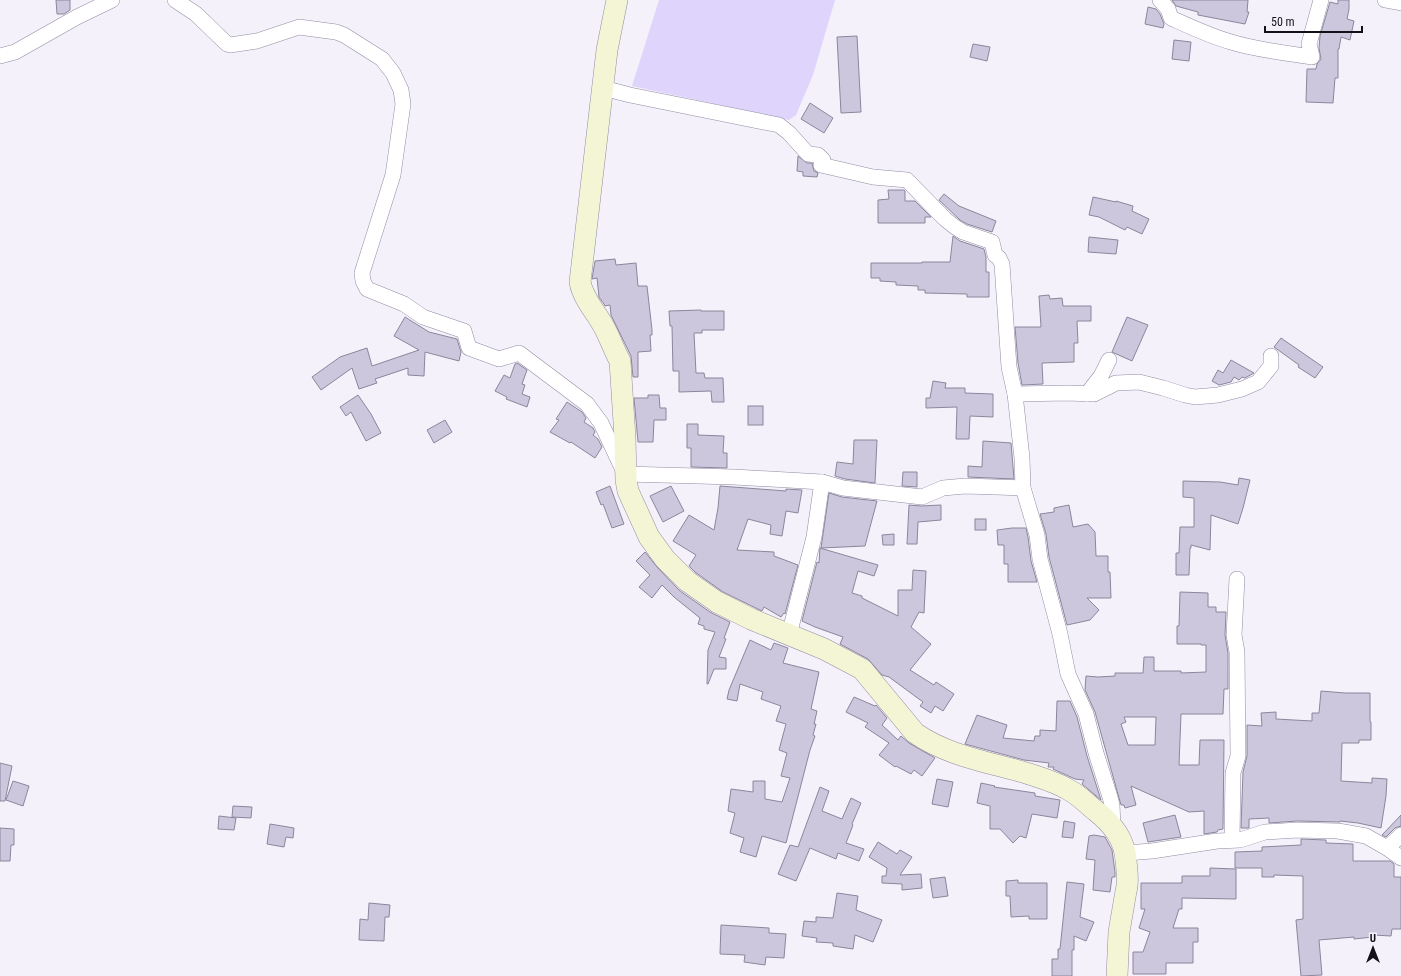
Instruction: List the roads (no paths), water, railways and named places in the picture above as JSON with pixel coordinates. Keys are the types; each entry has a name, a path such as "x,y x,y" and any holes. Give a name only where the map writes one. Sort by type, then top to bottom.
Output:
{"street":[{"path":"0,56 15,52 77,17 112,0"},
{"path":"175,0 196,14 227,44 230,45 253,42 294,28 305,27 344,34 382,59 388,65 396,79 402,95 402,104 393,175 362,273 363,281 367,289 404,304 422,317 464,331 469,348 499,359 518,353 524,357 587,404 601,422 626,474"},
{"path":"617,0 607,50 580,282 584,295 603,325 620,361 628,491 649,538 665,560 687,581 716,602 750,619 824,650 862,670 915,733 924,739 961,755 1054,782 1070,790 1113,826 1122,841 1126,853 1128,885 1119,932 1117,976"},
{"path":"1160,0 1168,9 1171,18 1201,32 1232,42 1272,51 1312,57 1309,44 1321,0"},
{"path":"1386,0 1401,3"},
{"path":"603,88 630,95 779,125 789,132 808,154 818,155 823,160 821,165 873,177 907,180 941,215 955,227 962,232 992,242 995,255 999,258 1002,264 1009,367 1015,394 1022,458 1023,488 1037,535 1040,560 1060,634 1068,674 1086,714 1096,753 1110,797 1113,826"},
{"path":"1015,394 1094,394 1116,383 1139,382 1195,397 1218,395 1242,389 1258,382 1271,366 1271,356"},
{"path":"1087,394 1101,376 1109,360"},
{"path":"626,474 734,477 822,482 843,488 922,497 942,488 1023,488"},
{"path":"789,635 814,537 822,482"},
{"path":"1232,840 1233,773 1238,756 1236,652 1234,641 1237,579"},
{"path":"1126,853 1152,851 1217,841 1240,840 1265,832 1297,830 1338,831 1366,836 1401,858"},
{"path":"1387,848 1401,835"}]}
